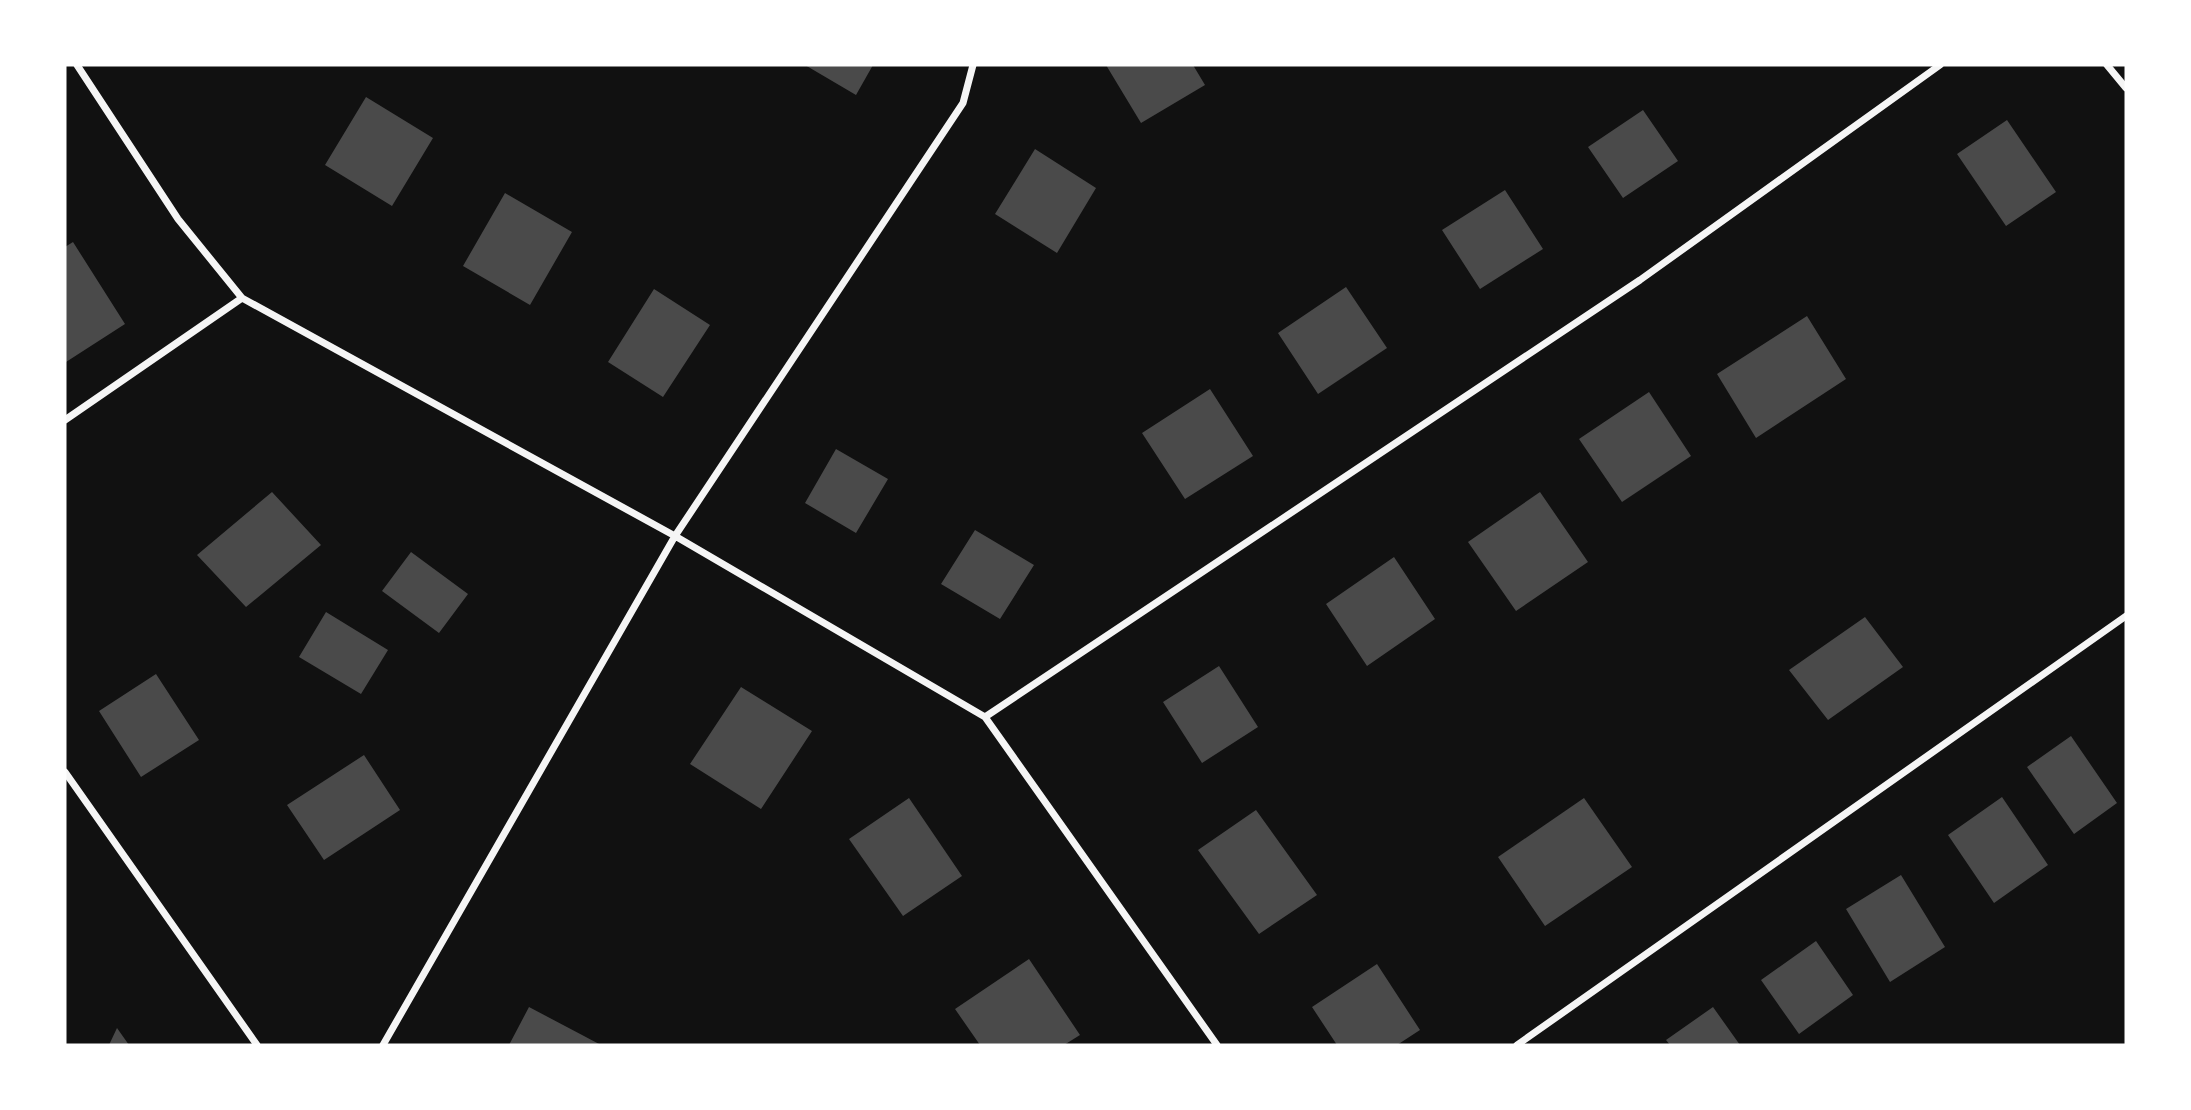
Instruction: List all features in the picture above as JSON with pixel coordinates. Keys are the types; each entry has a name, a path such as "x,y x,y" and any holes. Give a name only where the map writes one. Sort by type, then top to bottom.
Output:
{"street":[{"path":"77,65 178,219 242,298 675,536 985,717 1217,1045"},
{"path":"383,1045 675,536 963,103 973,65"},
{"path":"985,717 1640,280 1940,65"},
{"path":"2107,65 2126,88"},
{"path":"65,420 242,298"},
{"path":"1517,1045 2126,616"},
{"path":"65,772 257,1045"}],"building":[{"path":"805,65 873,65 856,95"},
{"path":"1106,65 1193,65 1205,85 1141,123"},
{"path":"366,97 433,138 392,206 325,165"},
{"path":"1643,110 1678,161 1623,198 1588,147"},
{"path":"2007,120 2056,192 2006,226 1957,154"},
{"path":"1035,149 1096,188 1057,253 995,214"},
{"path":"1505,190 1543,249 1480,289 1442,230"},
{"path":"505,193 572,232 530,305 463,266"},
{"path":"73,242 125,324 66,362 65,247"},
{"path":"1346,287 1387,348 1318,394 1278,333"},
{"path":"654,289 710,325 663,397 608,362"},
{"path":"1807,316 1846,379 1756,438 1717,374"},
{"path":"1210,389 1253,456 1185,499 1142,433"},
{"path":"1649,392 1691,456 1622,502 1579,439"},
{"path":"836,449 888,479 856,533 805,503"},
{"path":"272,492 321,545 246,607 197,555"},
{"path":"1540,492 1588,562 1516,611 1468,542"},
{"path":"975,530 1034,565 1000,619 941,584"},
{"path":"411,552 468,594 439,633 382,591"},
{"path":"1394,557 1435,619 1367,666 1326,604"},
{"path":"326,612 388,650 361,694 299,657"},
{"path":"1865,617 1903,667 1828,720 1789,670"},
{"path":"1219,666 1258,727 1202,763 1163,702"},
{"path":"156,674 199,740 141,777 99,711"},
{"path":"741,687 812,731 761,809 690,764"},
{"path":"2071,736 2117,803 2074,834 2027,767"},
{"path":"364,755 400,810 324,860 287,805"},
{"path":"2002,797 2048,865 1994,903 1948,835"},
{"path":"909,798 962,876 903,916 849,839"},
{"path":"1584,798 1632,867 1545,926 1498,857"},
{"path":"1256,810 1317,895 1259,934 1198,850"},
{"path":"1901,875 1945,947 1890,982 1846,909"},
{"path":"1816,941 1853,995 1799,1034 1761,980"},
{"path":"1029,959 1080,1035 1064,1045 980,1045 955,1009"},
{"path":"1377,964 1420,1030 1397,1045 1337,1045 1312,1007"},
{"path":"529,1007 601,1045 509,1045"},
{"path":"1713,1007 1740,1045 1670,1045 1666,1040"},
{"path":"117,1028 129,1045 109,1045"}]}
